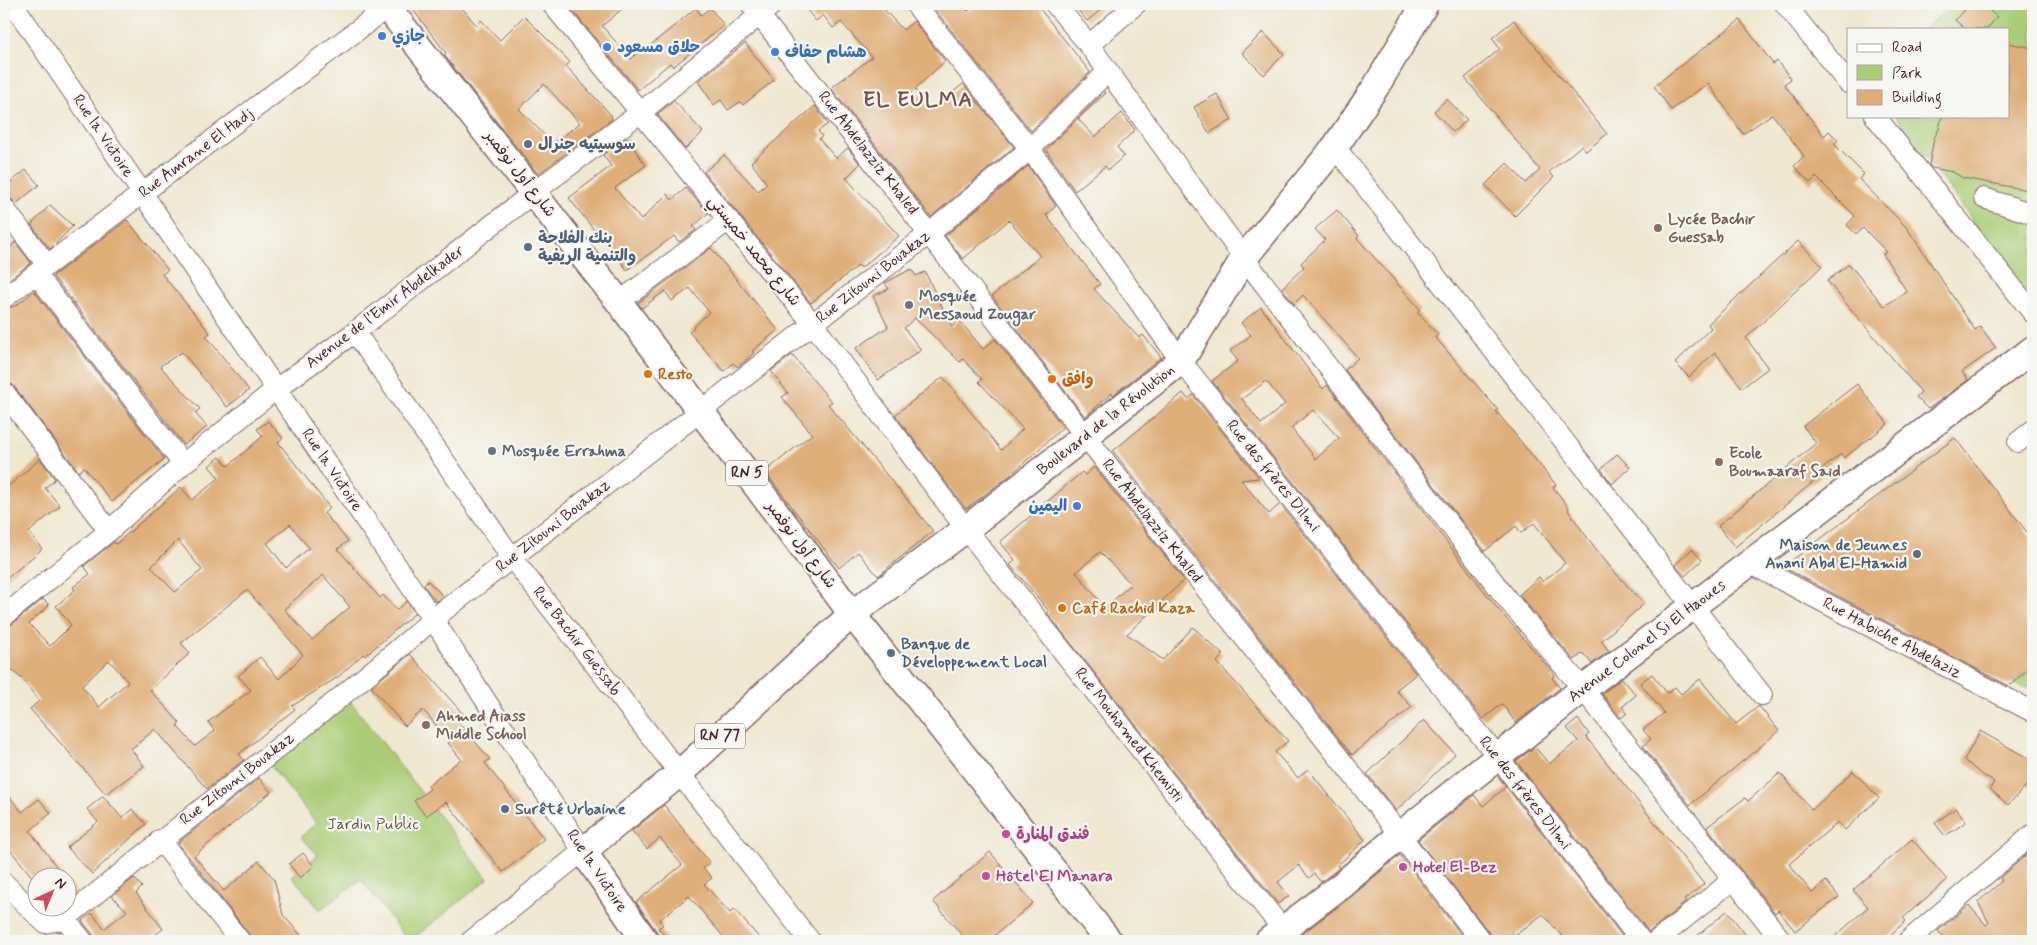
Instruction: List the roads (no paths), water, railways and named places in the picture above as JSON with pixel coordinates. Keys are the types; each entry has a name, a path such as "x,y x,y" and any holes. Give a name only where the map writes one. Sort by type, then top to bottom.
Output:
{"main road":[{"name":"Boulevard de la Révolution","path":"852,614 1086,437 1181,361 1244,258 1334,147 1375,88 1423,4"},
{"name":"شارع أول نوفمبر","path":"386,5 619,302 852,614 1109,941"},
{"name":"Avenue Colonel Si El Haoues","path":"1281,938 1400,835 1583,689 1693,608 2033,349"},
{"name":"RN 77","path":"583,851 680,773 852,614"},
{"name":"Rue la Victoire","path":"583,851 645,941"}],"street":[{"name":"شارع محمد خميستي","path":"552,4 813,324 966,529"},
{"name":"Rue des frères Dilmi","path":"915,4 1030,149 1181,361 1498,757 1641,941"},
{"path":"1055,4 1089,44 1107,72 1244,258 1507,599 1583,689 1782,941"},
{"path":"1089,44 1136,4"},
{"path":"1784,4 1847,82"},
{"name":"Rue Amrane El Hadj","path":"4,298 386,5"},
{"name":"Rue la Victoire","path":"10,7 142,193 433,619 583,851"},
{"name":"Avenue de l'Emir Abdelkader","path":"4,616 109,531 182,464 276,389 355,332 534,192 640,113 761,7"},
{"name":"Rue Abdelazziz Khaled","path":"761,7 1086,437 1400,835 1481,941"},
{"name":"Rue Zitouni Bouakaz","path":"65,919 160,840 360,683 433,619 930,233 1030,149 1107,72"},
{"path":"1877,118 2033,313"},
{"path":"1334,147 1762,695"},
{"path":"1984,198 2033,214"},
{"path":"4,208 42,269 182,464"},
{"path":"619,302 729,220"},
{"name":"Rue Bachir Guessab","path":"355,332 512,558 810,941"},
{"path":"4,392 109,531"},
{"name":"Rue Mouhamed Khemisti","path":"966,529 1281,938"},
{"name":"Rue Habiche Abdelaziz","path":"1750,564 2033,712"},
{"path":"1908,941 2033,834"},
{"path":"160,840 240,941"},
{"path":"471,941 583,851"},
{"path":"1656,941 1734,879"},
{"path":"4,883 45,923 65,919 83,941"}],"place":[{"name":"جازي","path":"382,36"},
{"name":"حلاق مسعود","path":"607,47"},
{"name":"هشام حفاف","path":"775,52"},
{"name":"سوسيتيه جنرال","path":"528,144"},
{"name":"Lycée Bachir Guessab","path":"1658,228"},
{"name":"بنك الفلاحة والتنمية الريفية","path":"528,247"},
{"name":"Mosquée Messaoud Zougar","path":"909,305"},
{"name":"Resto","path":"648,374"},
{"name":"وافق","path":"1052,379"},
{"name":"Mosquée Errahma","path":"492,451"},
{"name":"Ecole Boumaaraf Said","path":"1719,462"},
{"name":"اليمين","path":"1077,506"},
{"name":"Maison de Jeunes Anani Abd El-Hamid","path":"1917,554"},
{"name":"Café Rachid Kaza","path":"1062,608"},
{"name":"Banque de Développement Local","path":"891,653"},
{"name":"Ahmed Aiass Middle School","path":"426,725"},
{"name":"Surêté Urbaine","path":"505,809"},
{"name":"فندق المنارة","path":"1006,834"},
{"name":"Hotel El-Bez","path":"1403,867"},
{"name":"Hôtel El Manara","path":"986,876"}],"district":[{"name":"EL EULMA","path":"918,100"}],"park label":[{"name":"Jardin Public","path":"373,824"}]}
